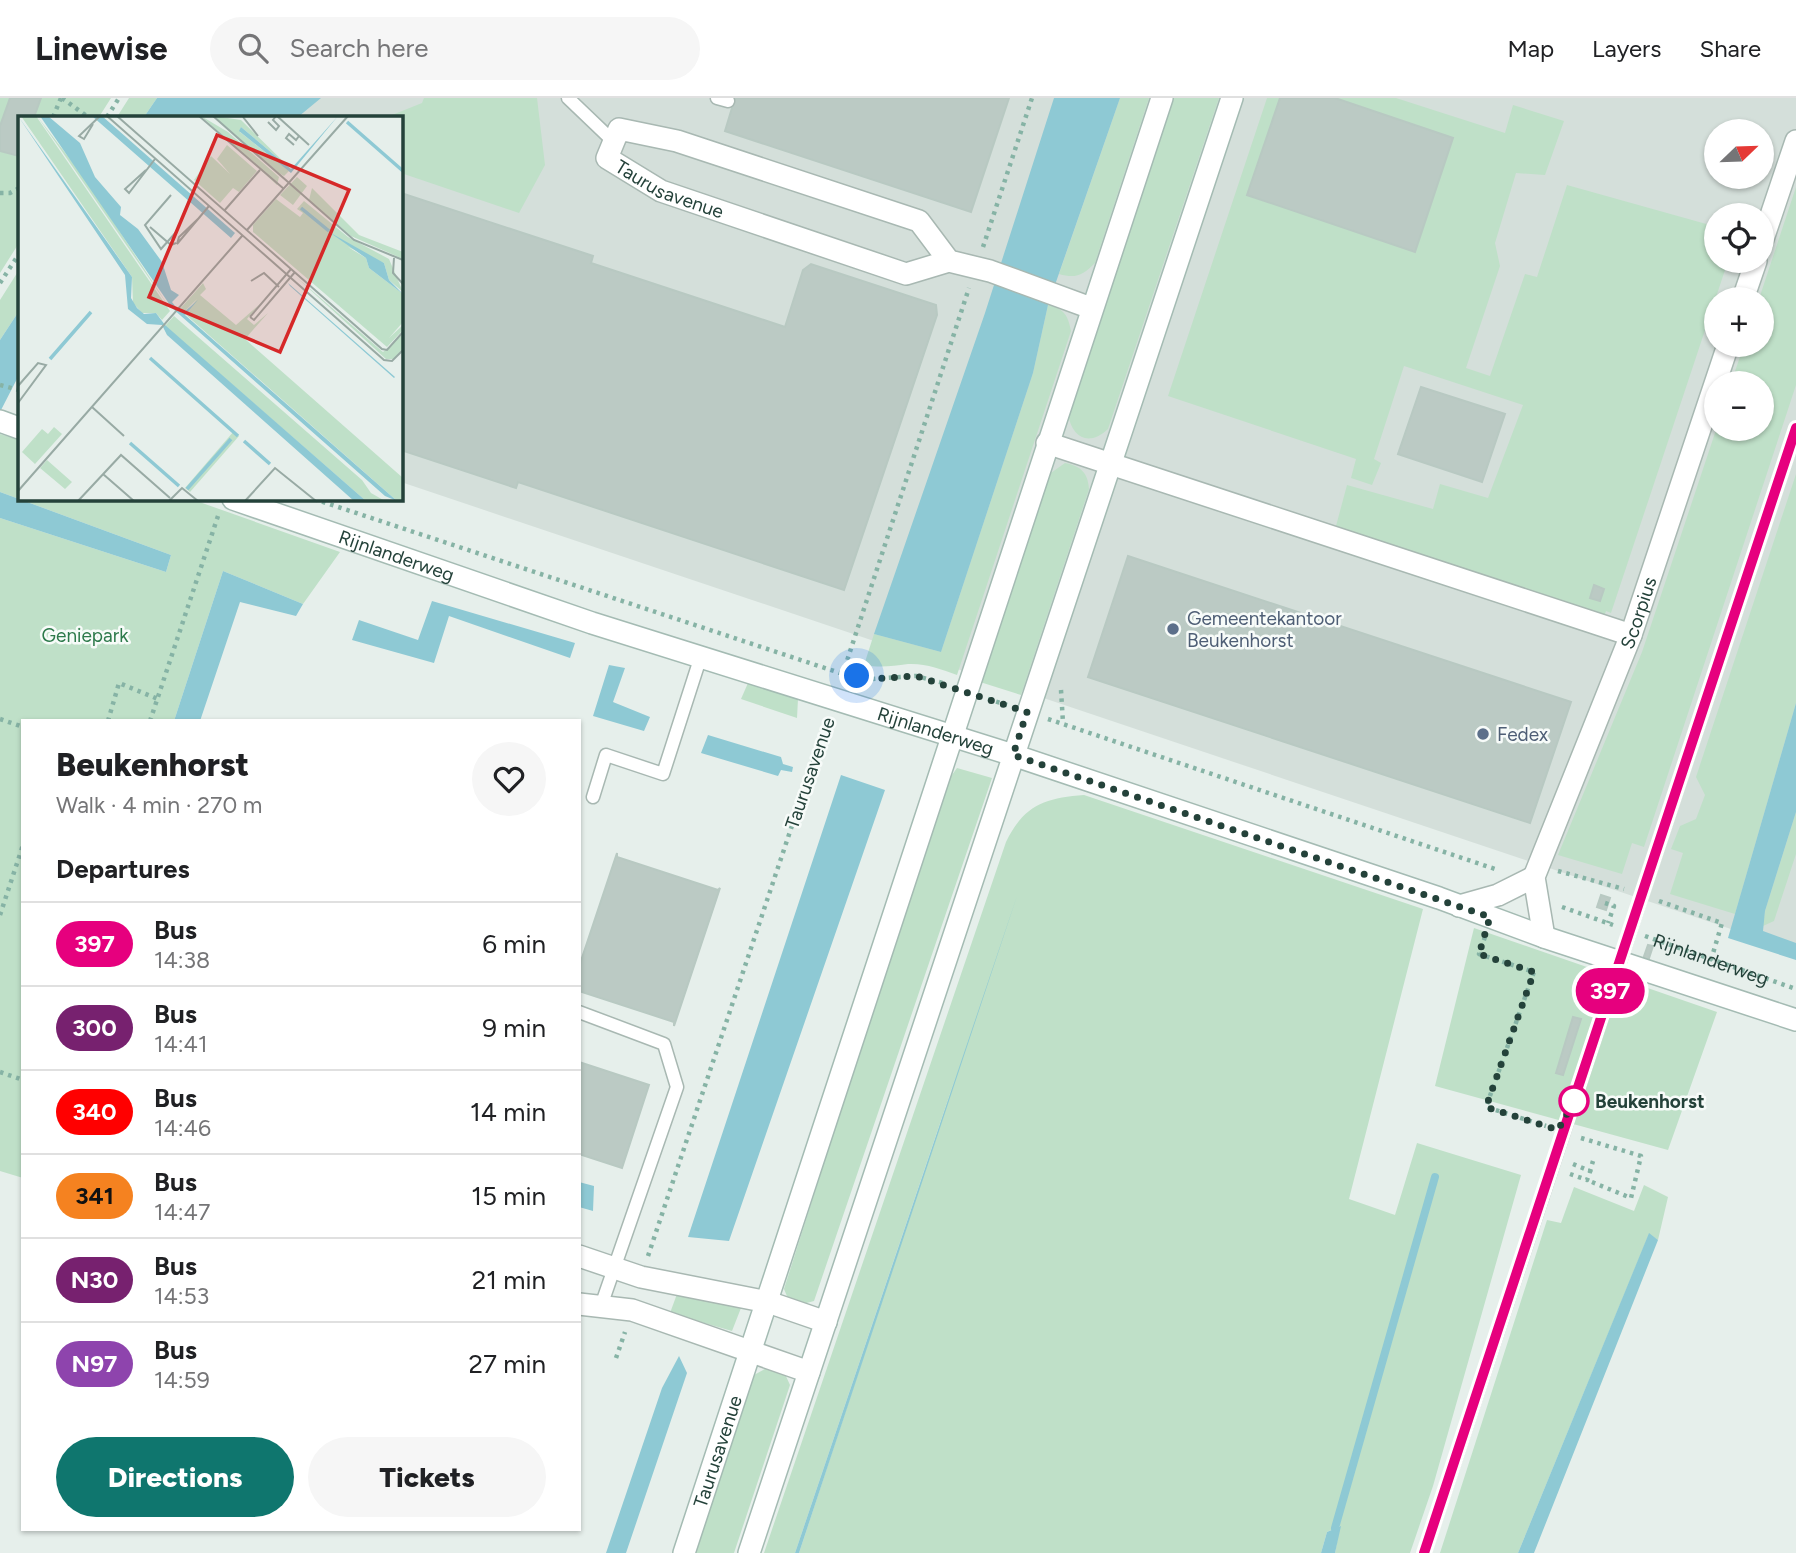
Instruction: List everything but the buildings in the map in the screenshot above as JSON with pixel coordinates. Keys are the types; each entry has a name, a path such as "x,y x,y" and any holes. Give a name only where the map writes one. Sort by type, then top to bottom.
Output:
{"street":[{"name":"Taurusavenue","path":"684,1553 752,1351 964,691 1162,98"},
{"path":"749,1553 940,985 1027,712 1232,98"},
{"name":"Taurusavenue","path":"949,261 919,221 677,141 619,129 607,158 661,191 906,274 949,261 983,269 1091,308"},
{"path":"1774,206 1796,141"},
{"name":"Scorpius","path":"1544,937 1532,885 1631,635 1724,357"},
{"path":"1047,443 1631,635"},
{"name":"Rijnlanderweg","path":"227,505 700,659 835,698 1013,755 1544,937 1796,1020"},
{"path":"1459,906 1532,885"},
{"path":"581,1257 641,1277 768,1301 826,1322"},
{"path":"581,1304 632,1310 809,1372"}],"lane":[{"path":"568,98 614,142"},
{"path":"1424,1553 1796,428"},
{"path":"593,797 606,755 663,774 700,659"},
{"path":"581,1013 664,1044 677,1087 601,1307"}],"path":[{"path":"53,116 61,98 87,116"},
{"path":"108,116 119,98"},
{"name":"Taurusavenue","path":"641,1277 842,674 983,269 1032,98"},
{"path":"0,193 10,194 18,189"},
{"path":"0,284 18,256"},
{"path":"0,385 18,390"},
{"name":"Rijnlanderweg","path":"317,500 842,674 871,679 916,676 964,691 1507,873 1621,928"},
{"path":"151,719 227,505"},
{"path":"109,719 119,683 158,699"},
{"path":"0,719 21,726"},
{"path":"0,915 21,851"},
{"path":"1557,871 1625,890"},
{"path":"1658,901 1722,923 1712,960"},
{"path":"1608,923 1614,906 1605,903 1619,907"},
{"path":"1490,917 1479,954 1534,972 1486,1107 1558,1130"},
{"name":"Rijnlanderweg","path":"1634,932 1796,989"},
{"path":"0,1072 21,1079"},
{"path":"1569,1134 1641,1156 1631,1198 1569,1174"},
{"path":"1578,1147 1581,1138"},
{"path":"1575,1156 1572,1166 1590,1171 1593,1161 1590,1171 1587,1180"},
{"path":"616,1359 632,1310"}],"shaded area":[{"path":"275,98 1796,98 1796,951 402,482 402,116 261,116"}],"green space":[{"path":"0,98 111,98 100,116 18,116 18,245 0,273"},
{"path":"129,98 157,98 145,116 118,116"},
{"path":"424,98 537,98 545,165 519,213 402,173 402,116 390,116 422,103"},
{"path":"1120,98 1149,98 1095,263 1079,275 1059,274"},
{"path":"1174,98 1219,98 1108,429 1094,438 1082,437 1073,429 1068,414"},
{"path":"1267,98 1396,98 1505,133 1513,105 1564,121 1545,175 1516,173 1495,243 1500,266 1466,368 1490,376 1525,274 1537,277 1567,185 1704,223 1704,273 1724,273 1719,287 1704,287 1704,333 1611,613 1606,611 1604,617 1336,526 1347,485 1433,509 1440,484 1488,498 1523,405 1404,366 1374,459 1381,463 1372,485 1351,478 1356,459 1168,396"},
{"path":"1796,187 1796,385 1644,847 1632,843 1622,874 1558,855 1642,652 1712,441 1774,441 1774,371 1735,371 1740,357 1774,357 1774,287 1763,287 1768,273 1774,273 1774,254"},
{"path":"18,272 18,313 0,340 0,300"},
{"path":"1048,305 1058,308 1064,314 1071,331 957,675 921,664 881,667 864,665 874,634 941,652 1033,373"},
{"name":"Geniepark","path":"0,434 18,440 18,499 0,492"},
{"path":"1065,463 1083,471 1089,489 1021,695 980,682 1048,475"},
{"path":"1796,474 1796,703 1735,914 1670,894 1683,853 1671,849 1680,826 1696,819 1705,795 1696,777"},
{"name":"Geniepark","path":"22,500 194,500 340,552 303,604 223,571 175,719 21,719 21,1177 0,1171 0,518 166,572 171,555"},
{"path":"748,683 798,699 797,718 741,699"},
{"path":"957,768 992,778 814,1301 799,1305 789,1301 784,1289 944,786"},
{"path":"1084,795 1423,909 1349,1199 1395,1215 1417,1143 1521,1175 1433,1486 1410,1553 1335,1553 1340,1526 1327,1532 1321,1553 799,1553 957,1073 795,1553 764,1553 1006,842 1020,819 1037,806 1058,798"},
{"path":"1796,812 1796,854 1774,921 1763,926 1765,911"},
{"path":"1474,928 1717,1012 1668,1150 1435,1086"},
{"path":"1644,1185 1668,1197 1658,1240 1649,1234 1518,1553 1440,1553 1547,1220 1561,1223 1574,1187 1634,1211"},
{"path":"677,1294 741,1308 732,1331 670,1313"},
{"path":"770,1366 785,1374 790,1385 734,1553 695,1553 754,1375"}],"water":[{"path":"157,98 321,98 299,116 145,116"},
{"path":"1054,98 1120,98 1048,305 1033,373 941,652 874,634 985,313"},
{"path":"18,313 18,377 0,412 0,340"},
{"path":"0,492 171,555 166,572 0,518"},
{"path":"223,571 303,604 296,616 240,602 201,719 175,719"},
{"path":"432,601 575,643 570,658 449,616 434,663 352,640 359,620 418,640"},
{"path":"609,665 625,668 613,702 650,717 644,731 593,716"},
{"path":"1796,703 1796,812 1765,911 1763,931 1796,943 1796,960 1728,938"},
{"path":"708,735 781,757 783,764 793,767 792,772 781,770 778,776 701,753"},
{"path":"841,775 885,790 729,1241 688,1237"},
{"path":"1017,896 799,1553 795,1553"},
{"path":"581,1183 594,1186 593,1211 581,1208"},
{"path":"1649,1233 1658,1240 1534,1553 1518,1553"},
{"path":"679,1356 687,1373 626,1553 606,1553 662,1388"},
{"path":"1341,1526 1335,1553 1321,1553 1327,1532"}],"waterway":[{"path":"1335,1528 1435,1177"}],"bus line":[{"name":"397","path":"1424,1553 1796,428"}],"place":[{"name":"Gemeentekantoor Beukenhorst","path":"1173,629"},
{"name":"Fedex","path":"1483,734"},
{"name":"Beukenhorst","path":"1574,1101"}],"route":[{"path":"857,676 871,679 916,676 943,682 1027,712 1013,755 1490,917 1479,954 1534,972 1486,1107 1558,1130 1574,1101"}]}
